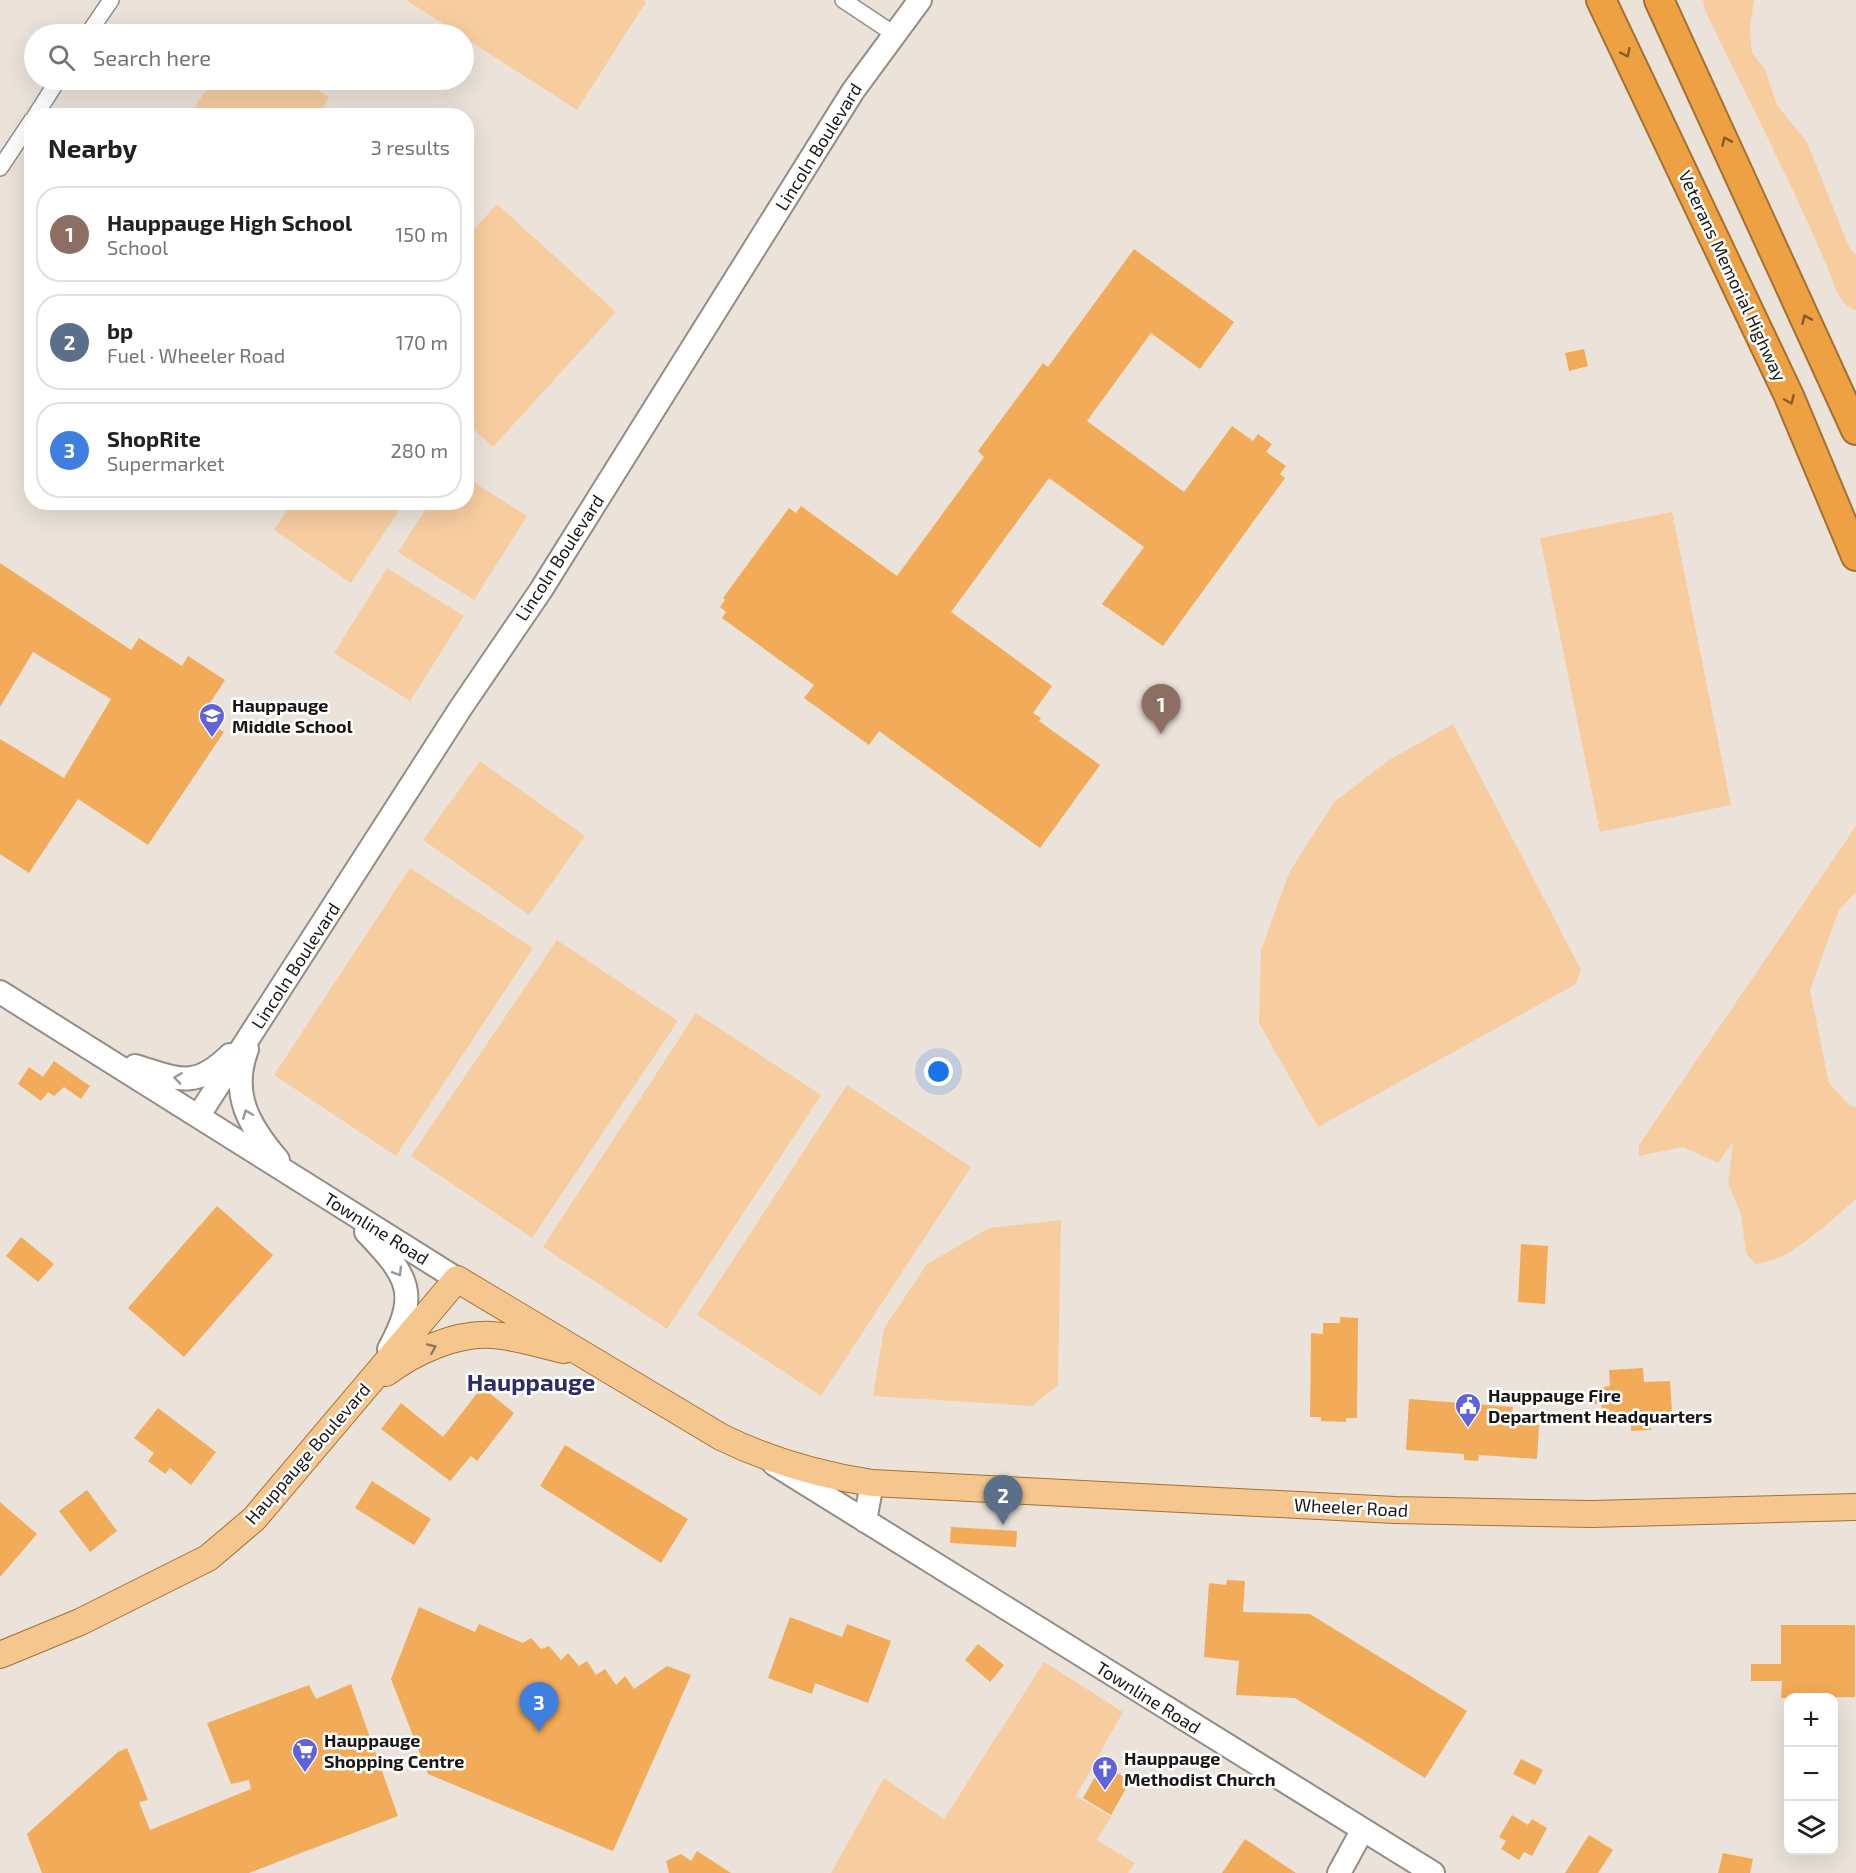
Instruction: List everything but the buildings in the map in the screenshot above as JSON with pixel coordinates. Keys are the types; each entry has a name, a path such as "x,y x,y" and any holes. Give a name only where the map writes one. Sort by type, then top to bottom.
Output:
{"highway":[{"name":"Veterans Memorial Highway","path":"1601,0 1789,396 1856,556"},
{"path":"1659,0 1856,429"}],"main road":[{"name":"Townline Road","path":"457,1279 687,1419 759,1455 847,1479"},
{"name":"Hauppauge Boulevard","path":"0,1654 80,1622 208,1558 255,1519 457,1279"},
{"path":"364,1389 397,1365 435,1346 474,1335 499,1335 582,1354"},
{"name":"Wheeler Road","path":"847,1479 872,1483 1395,1510 1591,1514 1856,1507"}],"street":[{"path":"95,24 111,0"},
{"path":"843,0 894,34"},
{"name":"Lincoln Boulevard","path":"199,1115 448,727 541,590 836,118 920,0"},
{"path":"40,108 52,90"},
{"path":"0,168 24,132"},
{"name":"Townline Road","path":"0,992 199,1115 346,1212 457,1279"},
{"path":"107,1058 177,1079 196,1079 216,1069 257,1025"},
{"path":"257,1025 244,1057 241,1099 247,1118 263,1142 294,1178"},
{"path":"346,1212 401,1274 407,1293 404,1322 364,1389"},
{"name":"Townline Road","path":"759,1455 1433,1873"},
{"name":"Townline Road","path":"847,1479 849,1497 865,1521"},
{"path":"865,1521 872,1483"},
{"path":"1339,1873 1362,1831"}],"shaded area":[{"path":"406,0 644,0 646,2 577,110 474,44 474,24 443,24"},
{"path":"1703,0 1754,0 1750,27 1752,53 1765,69 1777,105 1807,142 1849,247 1856,255 1856,310 1845,303 1836,290 1797,199 1705,10"},
{"path":"206,90 317,90 329,97 322,108 194,108"},
{"path":"497,204 616,312 493,447 474,429 474,229"},
{"path":"474,482 527,516 474,600 398,552 425,510 474,510"},
{"path":"287,510 399,510 351,583 274,530"},
{"path":"1672,512 1731,805 1600,832 1540,538"},
{"path":"387,568 464,616 410,701 334,653"},
{"path":"1453,724 1581,970 1576,984 1318,1127 1259,1023 1261,950 1289,873 1334,802 1389,760"},
{"path":"480,761 585,836 529,915 423,840"},
{"path":"1856,826 1856,892 1839,910 1810,990 1829,1083 1850,1106 1856,1107 1856,1199 1809,1239 1782,1256 1755,1264 1746,1253 1741,1215 1728,1183 1733,1142 1718,1163 1683,1147 1639,1156 1639,1145"},
{"path":"410,868 533,948 396,1156 274,1075"},
{"path":"557,940 678,1021 532,1238 411,1156"},
{"path":"696,1013 821,1095 667,1329 543,1247"},
{"path":"847,1085 971,1167 821,1396 697,1315"},
{"path":"1061,1220 1058,1385 1032,1406 873,1396 884,1328 927,1264 989,1228"},
{"path":"1044,1662 1123,1712 1076,1796 1111,1817 1097,1840 1135,1863 1128,1873 831,1873 884,1778 944,1819"}],"place":[{"name":"Hauppauge High School","path":"1161,734"},
{"name":"Hauppauge Middle School","path":"212,739"},
{"name":"Hauppauge Fire Department Headquarters","path":"1468,1429"},
{"name":"bp","path":"1003,1525"},
{"name":"ShopRite","path":"539,1732"},
{"name":"Hauppauge Shopping Centre","path":"305,1774"},
{"name":"Hauppauge Methodist Church","path":"1105,1792"}],"district":[{"name":"Hauppauge","path":"531,1383"}]}
